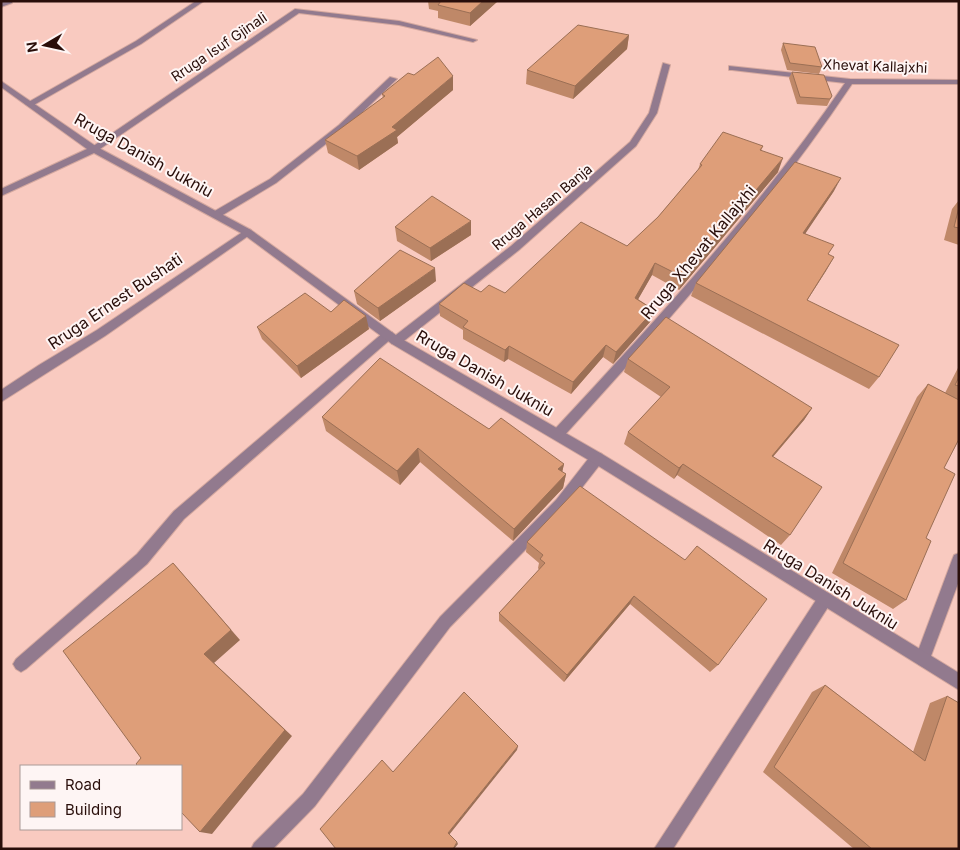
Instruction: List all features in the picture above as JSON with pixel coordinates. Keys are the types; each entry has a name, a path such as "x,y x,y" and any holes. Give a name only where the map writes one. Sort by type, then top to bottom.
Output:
{"street":[{"path":"1,5 9,1"},
{"path":"29,104 121,52 201,1"},
{"name":"Rruga Isuf Gjinali","path":"1,193 94,149 298,11 399,24 473,40"},
{"name":"Rruga Hasan Banja","path":"21,664 142,559 179,515 392,338 515,248 633,144 653,114 666,65"},
{"name":"Xhevat Kallajxhi","path":"732,68 850,81 959,82"},
{"path":"217,214 273,181 342,127 392,79"},
{"name":"Rruga Xhevat Kallajxhi","path":"558,434 686,294 825,120 850,81"},
{"name":"Rruga Danish Jukniu","path":"1,83 94,149 217,214 247,232 392,338 558,434 959,682"},
{"name":"Rruga Ernest Bushati","path":"1,397 43,368 101,333 247,232"},
{"path":"260,849 309,800 445,622 561,504 597,458"},
{"path":"923,659 959,560"},
{"path":"663,849 825,599"}],"building":[{"path":"441,1 483,1 470,13 438,5"},
{"path":"578,25 629,35 575,86 527,70"},
{"path":"783,43 815,47 822,67 790,63"},
{"path":"438,57 453,76 392,127 397,130 357,156 325,140 385,96 382,94 408,73 414,75"},
{"path":"792,72 824,75 832,96 830,99 800,97"},
{"path":"723,132 763,146 760,150 783,158 683,277 655,263 635,298 654,310 616,352 606,345 573,382 509,346 505,350 463,327 468,321 439,304 464,283 481,292 489,285 505,293 581,222 627,246 658,217 702,165 700,164"},
{"path":"795,162 841,178 803,233 834,245 828,254 834,257 807,300 899,345 879,377 696,283"},
{"path":"432,196 471,221 430,248 395,227"},
{"path":"959,207 959,228 954,227"},
{"path":"400,250 435,268 378,308 354,291"},
{"path":"305,293 331,312 344,300 366,316 297,366 257,327"},
{"path":"666,317 812,408 772,456 822,487 790,535 683,464 679,468 628,432 670,387 628,359"},
{"path":"380,358 489,429 501,418 564,464 558,469 566,474 514,529 418,448 397,471 322,417"},
{"path":"959,377 959,386 955,385"},
{"path":"928,384 959,400 959,439 944,468 955,474 926,538 931,541 906,600 843,563"},
{"path":"580,486 685,560 697,546 767,599 718,665 634,596 567,675 499,613 545,563 540,559 543,555 527,542"},
{"path":"173,563 231,630 204,654 285,730 200,832 182,813 182,765 137,765 141,758 63,651"},
{"path":"825,685 925,761 947,696 959,703 959,849 872,849 774,767"},
{"path":"464,692 518,746 448,833 457,842 453,849 336,849 320,829 382,760 393,772"}]}
